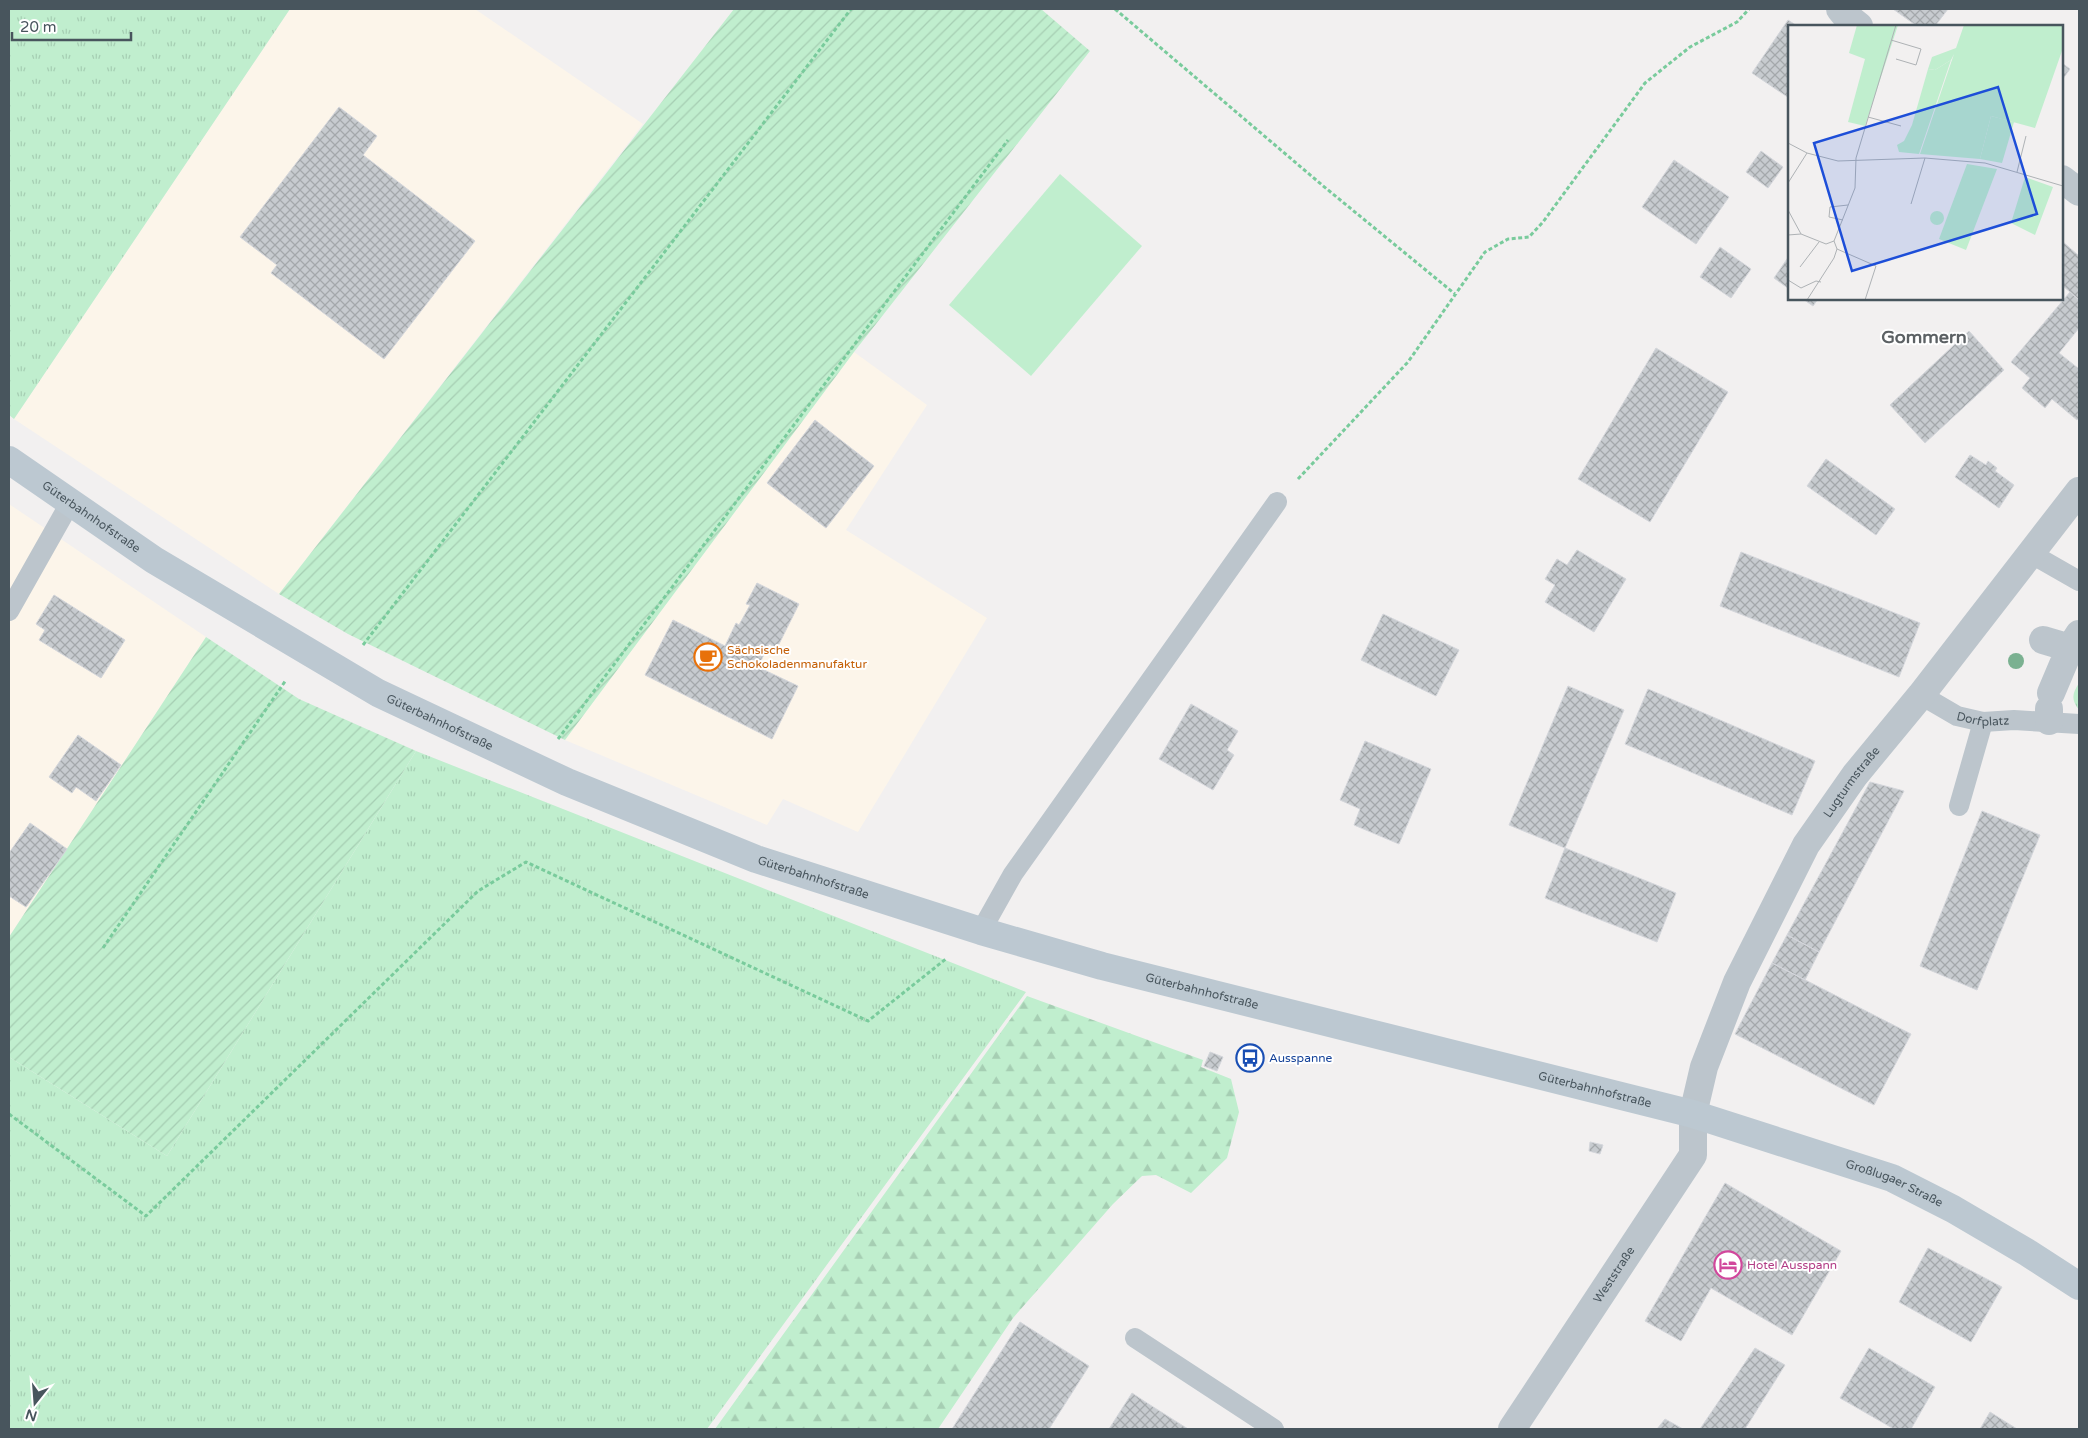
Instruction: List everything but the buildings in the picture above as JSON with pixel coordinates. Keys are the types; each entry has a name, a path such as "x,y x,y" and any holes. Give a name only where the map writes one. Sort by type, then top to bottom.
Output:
{"main road":[{"name":"Güterbahnhofstraße","path":"9,460 154,560 378,693 567,782 756,859 980,931 1102,966 1693,1114"},
{"name":"Großlugaer Straße","path":"1693,1114 1892,1178 2028,1252 2079,1286"}],"street":[{"path":"1840,9 1858,25"},
{"path":"2063,180 2079,192"},
{"name":"Lugturmstraße","path":"1693,1114 1704,1067 1737,982 1806,845 1854,775 1921,695 2079,491"},
{"path":"2043,640 2075,641 2050,708"},
{"name":"Weststraße","path":"1512,1429 1693,1155 1693,1114"}],"lane":[{"path":"980,931 1013,874 1277,502"},
{"path":"9,611 70,503"},
{"path":"2030,553 2079,580"},
{"name":"Dorfplatz","path":"1921,695 1957,716 1983,722 2014,720 2050,708 2079,724"},
{"path":"1959,806 1983,722"},
{"path":"1135,1338 1274,1429"}],"path":[{"path":"342,672 851,9"},
{"path":"1115,9 1314,179 1455,294"},
{"path":"1277,502 1408,362 1485,252 1508,239 1529,237 1543,222 1645,83 1690,47 1736,22 1748,9"},
{"path":"536,768 1008,140"},
{"path":"104,948 306,650"},
{"path":"9,1114 146,1216 478,891 526,862 868,1021 980,931"}],"shaded area":[{"path":"290,9 475,9 643,124 279,594 14,419"},
{"path":"854,352 927,405 846,530 987,618 858,832 783,799 767,825 565,740"},
{"path":"9,504 206,637 9,937"}],"green space":[{"path":"9,9 290,9 14,419 9,415"},
{"path":"734,9 1041,9 1090,51 854,352 565,740 348,634 279,594"},
{"path":"1060,174 1142,246 1031,376 949,305"},
{"path":"206,637 299,699 416,751 167,1156 9,1057 9,937"},
{"path":"2079,683 2079,710 2073,696"},
{"path":"416,751 1026,992 707,1429 9,1429 9,1057 167,1156"},
{"path":"1027,996 1203,1060 1201,1067 1231,1079 1239,1112 1227,1158 1191,1193 1156,1175 1142,1176 1113,1204 1013,1318 938,1429 715,1429"}],"place":[{"name":"Sächsische Schokoladenmanufaktur","path":"708,657"},
{"name":"Ausspanne","path":"1250,1058"},
{"name":"Hotel Ausspann","path":"1728,1265"}],"district":[{"name":"Gommern","path":"1924,337"}]}
